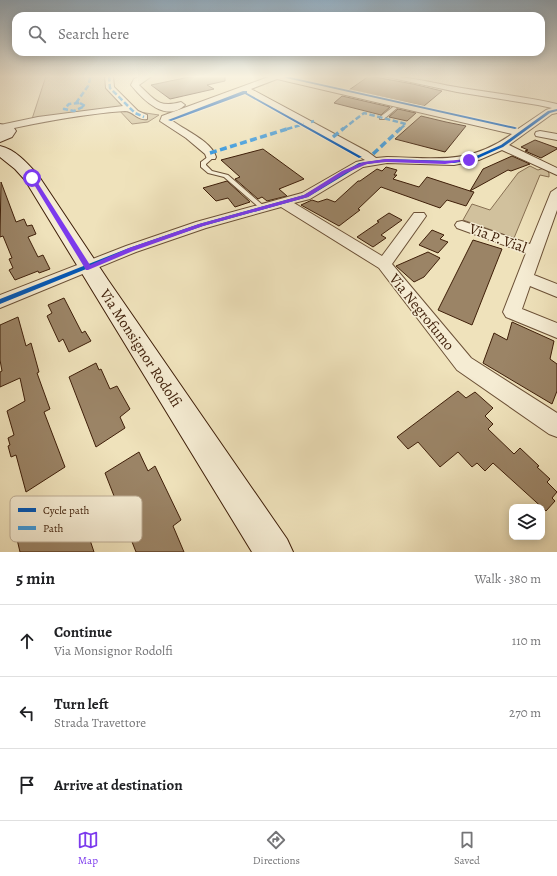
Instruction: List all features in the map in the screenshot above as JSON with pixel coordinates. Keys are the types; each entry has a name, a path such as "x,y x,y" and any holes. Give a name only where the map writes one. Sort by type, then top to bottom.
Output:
{"street":[{"path":"120,102 125,108 144,117"},
{"path":"153,102 158,107 165,110 190,102"},
{"path":"210,102 164,120 190,136 210,153 211,157"},
{"path":"269,102 364,154 373,161"},
{"path":"387,102 521,133"},
{"path":"536,102 557,109"},
{"path":"1,136 28,122 125,108"},
{"path":"0,302 166,237 306,196 353,167 373,161 458,162 481,156 502,146 549,112 557,109"},
{"path":"540,134 557,137"},
{"name":"Via Monsignor Rodolfi","path":"1,136 21,166 32,178 88,268 274,552"},
{"path":"502,146 555,169"},
{"name":"Via P. Vial","path":"557,192 512,312 557,331"},
{"name":"Via Negrofumo","path":"284,203 384,264 464,364 557,426"},
{"path":"384,264 419,216"},
{"name":"Via P. Vial","path":"462,225 535,251"},
{"name":"Via P. Vial","path":"525,278 557,291"}],"lane":[{"path":"382,118 394,108"},
{"path":"211,157 204,163 203,166 208,171 226,176 263,208"}],"shaded area":[{"path":"38,102 128,102 139,112 159,115 148,122 132,124 117,108 32,119"},
{"path":"530,166 538,170 544,168 549,173 549,177 540,175 514,238 463,220 472,204 490,210 518,173"}],"building":[{"path":"367,102 390,107 381,115 334,103"},
{"path":"404,102 429,102 424,106"},
{"path":"398,109 416,113 407,121 389,117"},
{"path":"421,116 466,126 445,152 395,139"},
{"path":"535,140 557,149 541,158 525,151 528,150 521,147"},
{"path":"263,149 304,179 279,189 287,196 267,201 262,197 258,199 235,179 240,177 221,160"},
{"path":"512,156 530,164 511,171 508,170 470,191 483,169"},
{"path":"386,167 397,170 394,175 397,175 393,179 419,187 427,177 474,192 466,206 447,200 440,208 381,187 358,209 360,210 339,226 301,205 312,200 318,202 327,199 335,202 358,181 377,169 382,171"},
{"path":"227,181 250,202 235,207 228,198 216,201 203,188"},
{"path":"1,182 16,222 24,219 27,226 32,225 36,234 28,237 38,257 43,255 50,269 39,273 38,271 15,280 9,270 13,268 9,259 12,258 3,236 0,237"},
{"path":"389,213 402,220 381,235 386,238 373,247 357,237 379,222 377,221"},
{"path":"432,230 444,235 440,239 448,242 438,253 419,245"},
{"path":"473,240 502,249 472,325 438,310"},
{"path":"428,252 440,258 424,277 414,282 396,266"},
{"path":"64,298 82,333 85,331 91,341 69,352 63,339 59,342 47,316 52,313 48,305"},
{"path":"18,317 26,346 31,343 39,372 37,373 50,409 44,412 65,467 26,492 16,455 11,457 8,446 10,445 8,438 14,435 7,411 25,401 20,378 0,387 0,372 2,371 0,360 0,325"},
{"path":"512,322 554,341 550,359 557,364 557,391 552,404 483,363 494,333 507,340"},
{"path":"96,363 99,370 101,369 110,389 117,386 130,409 120,417 125,428 96,447 69,377"},
{"path":"458,391 466,398 475,392 493,408 485,416 493,424 488,429 514,454 520,448 539,466 537,467 550,479 547,482 557,492 552,498 555,501 546,511 545,504 538,504 493,463 485,471 477,463 472,467 458,452 440,467 418,442 408,449 397,437"},
{"path":"139,452 148,471 155,466 181,520 173,526 184,552 136,552 132,542 142,542 142,496 114,496 105,473"},
{"path":"18,542 91,542 94,552 20,552"}],"marked path":[{"path":"124,102 135,113 144,117"},
{"path":"80,103 84,104 85,106 74,111 64,109 69,104 80,103"},
{"path":"333,137 364,113 406,124 373,154"},
{"path":"210,153 304,124"}],"cycle path":[{"path":"170,120 220,102"},
{"path":"261,102 360,157"},
{"path":"397,102 515,128"},
{"path":"0,302 131,249 201,225 306,196 360,164 387,160 454,162 475,158 502,146 549,112 557,110"}],"route":[{"path":"32,178 88,268 131,250 201,225 234,215 296,200 315,192 344,172 360,164 386,160 445,163 469,160"}]}
